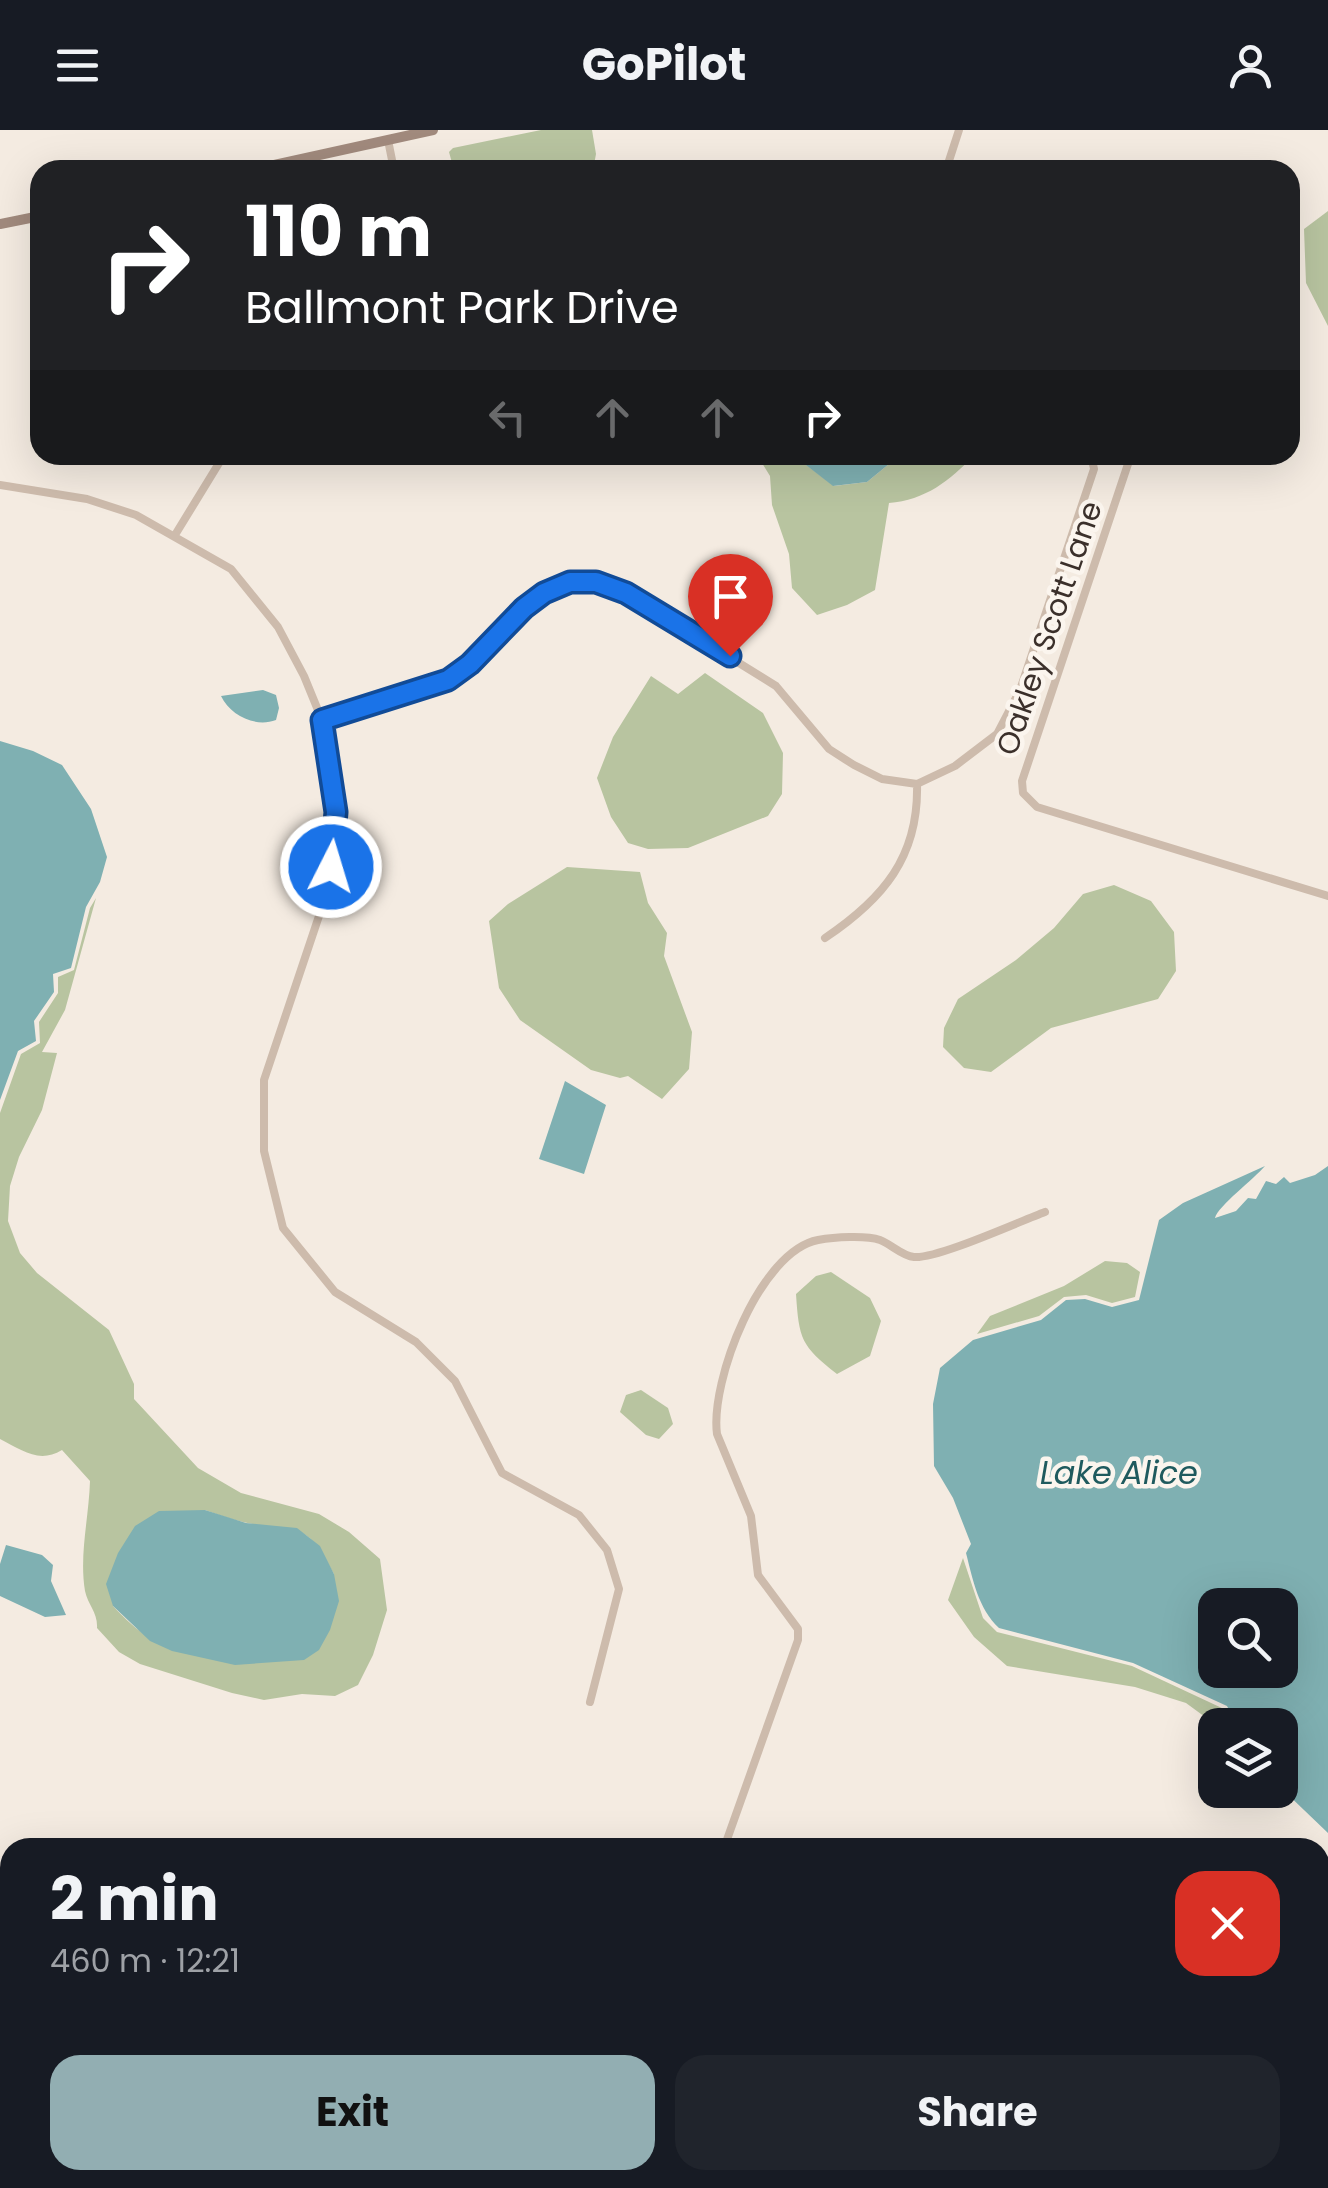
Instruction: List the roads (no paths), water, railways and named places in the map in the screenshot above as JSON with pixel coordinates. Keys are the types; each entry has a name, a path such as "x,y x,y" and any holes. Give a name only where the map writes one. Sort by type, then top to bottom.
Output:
{"street":[{"path":"297,160 432,130"},
{"path":"949,160 959,130"},
{"path":"388,140 392,160"},
{"path":"0,224 30,218"},
{"path":"175,534 218,465"},
{"path":"322,720 448,680 544,593 570,582 596,582 626,593 776,686 829,749 854,765 882,780 917,784 955,766 996,734 1026,671 1093,465"},
{"name":"Oakley Scott Lane","path":"1128,465 1022,781 1023,793 1038,807 1328,896"},
{"path":"0,485 86,499 136,515 175,534 230,569 278,627 304,676 322,720 336,812 331,867 318,920 264,1080 264,1151 283,1228 335,1292 416,1342 455,1380 502,1473 579,1515 607,1550 619,1588 590,1702"},
{"path":"826,938 860,914 896,873 918,808 917,784"},
{"path":"728,1838 798,1640 798,1629 758,1575 751,1516 717,1434 717,1394 739,1334 761,1290 786,1257 816,1240 878,1238 911,1258 932,1254 1045,1212"}],"water":[{"path":"806,465 888,465 867,482 833,486"},
{"path":"263,690 276,695 276,720 244,718 230,709 221,696"},
{"path":"0,741 62,765 91,809 107,857 100,882 86,907 71,968 53,974 54,992 34,1021 36,1041 18,1051 0,1100"},
{"path":"565,1081 606,1105 584,1174 539,1159"},
{"name":"Lake Alice","path":"1265,1166 1215,1218 1236,1211 1248,1198 1256,1199 1266,1181 1276,1184 1284,1177 1290,1183 1328,1166 1328,1833 1298,1804 1298,1708 1228,1708 1133,1663 999,1628 977,1593 966,1553 971,1544 953,1498 934,1466 933,1404 940,1368 973,1340 1041,1320 1066,1300 1085,1299 1112,1307 1139,1300 1159,1220 1183,1203"},
{"path":"205,1510 246,1523 297,1528 320,1546 334,1574 339,1601 319,1650 304,1660 235,1665 172,1651 150,1641 113,1606 106,1584 118,1553 135,1526 159,1511"},
{"path":"6,1545 42,1555 53,1565 51,1581 66,1615 45,1617 0,1596 0,1564"}]}
